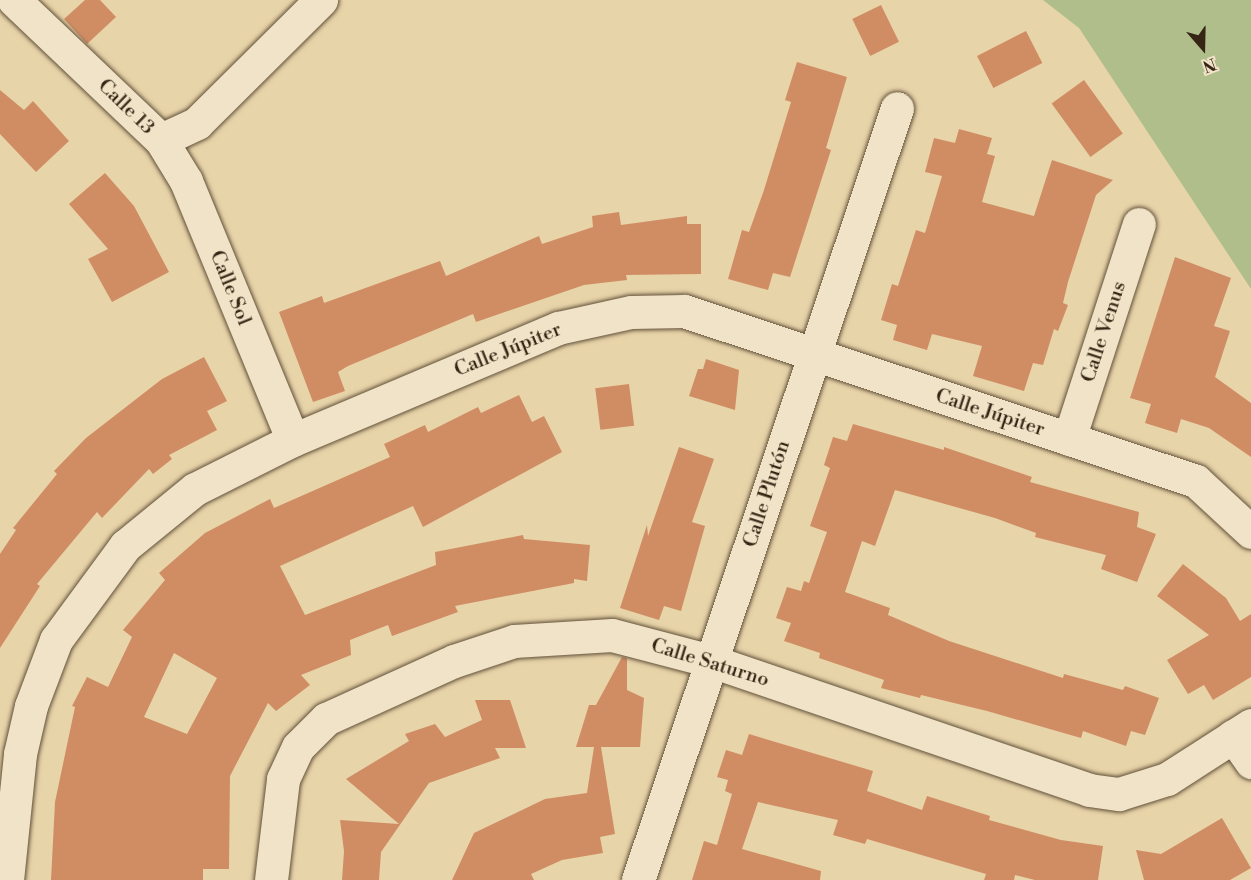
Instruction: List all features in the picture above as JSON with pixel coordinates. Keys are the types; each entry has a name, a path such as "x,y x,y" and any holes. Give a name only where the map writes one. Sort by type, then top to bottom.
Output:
{"street":[{"name":"Calle 13","path":"14,0 160,140 197,123 321,0"},
{"name":"Calle Plutón","path":"638,880 897,108"},
{"name":"Calle Sol","path":"160,140 186,181 293,440"},
{"name":"Calle Venus","path":"1069,439 1139,224"},
{"name":"Calle Júpiter","path":"7,880 20,754 31,706 56,640 125,546 195,489 293,440 558,328 630,312 684,311 1196,481 1251,531"},
{"name":"Calle Saturno","path":"272,880 283,779 298,747 326,719 454,661 514,641 612,635 711,661 1089,790 1119,794 1167,779 1245,741"}],"green space":[{"path":"1043,0 1251,0 1251,289 1079,28"}],"building":[{"path":"85,0 100,0 116,17 87,44 64,19"},
{"path":"881,5 899,42 870,56 852,19"},
{"path":"1026,31 1042,63 993,88 977,56"},
{"path":"797,62 847,77 826,148 831,150 790,277 773,273 768,290 728,279 742,230 749,232 764,190 791,102 785,100"},
{"path":"1084,80 1123,133 1090,157 1052,104"},
{"path":"0,90 24,110 33,101 69,141 36,172 0,134"},
{"path":"959,129 992,138 987,154 995,156 982,202 1034,216 1052,160 1113,180 1096,195 1068,282 1063,303 1068,305 1058,331 1054,329 1043,365 1033,363 1024,391 973,376 982,346 932,334 927,350 893,340 897,325 881,320 892,284 898,286 916,230 925,233 942,176 925,172 934,138 955,143"},
{"path":"105,173 134,206 169,272 112,302 88,259 108,249 69,204"},
{"path":"619,212 621,225 687,216 687,224 701,224 701,274 626,275 627,280 584,285 476,322 473,314 348,366 338,372 345,391 313,402 279,312 322,296 324,303 440,261 446,276 539,236 542,244 593,227 592,216"},
{"path":"1175,257 1231,278 1214,326 1230,331 1215,377 1251,403 1251,457 1209,428 1181,419 1177,433 1145,423 1151,404 1130,398"},
{"path":"204,357 227,401 207,411 217,430 169,455 172,459 153,474 149,469 102,518 97,512 37,584 40,586 0,648 0,554 16,530 13,528 57,474 54,471 86,438 162,379"},
{"path":"706,359 739,370 735,410 689,396 698,369 703,369"},
{"path":"629,384 634,426 600,430 595,388"},
{"path":"519,395 532,422 544,416 562,452 423,527 413,506 280,566 305,615 436,565 435,552 523,535 524,539 590,545 587,581 574,579 574,583 455,606 458,612 392,636 388,625 350,640 351,655 301,675 310,685 276,711 268,703 230,776 229,869 203,869 203,880 51,880 55,802 75,707 72,706 87,677 108,687 132,637 123,630 165,580 159,573 205,533 270,499 274,508 390,457 384,444 425,425 428,432 478,407 481,413","holes":["174,653 217,678 187,734 144,717"]},
{"path":"853,424 944,450 944,447 1032,477 1030,482 1139,512 1137,527 1156,534 1137,582 1101,569 1106,555 1035,537 1036,533 995,518 895,490 875,546 862,541 845,592 890,608 888,615 949,641 1063,678 1064,674 1123,690 1125,686 1159,698 1145,735 1131,731 1126,746 1083,731 1081,738 987,711 881,688 884,680 819,658 820,653 784,641 791,623 776,618 787,587 801,591 804,581 809,583 827,532 810,526 830,468 824,465 833,437 847,441"},
{"path":"679,447 714,459 692,522 705,526 681,611 664,606 659,620 620,608 647,525 648,536"},
{"path":"1183,564 1226,598 1240,621 1251,614 1251,677 1213,700 1204,685 1188,694 1167,660 1209,635 1157,596"},
{"path":"622,657 627,658 627,690 644,698 640,747 601,747 615,834 600,837 603,853 562,860 531,874 534,880 452,880 474,833 545,799 587,793 594,747 576,747 589,705 596,705"},
{"path":"475,700 510,700 526,748 495,748 500,758 429,783 381,852 379,880 342,880 344,851 340,820 399,824 346,779 409,741 405,734 435,724 445,737 482,720"},
{"path":"749,734 873,771 867,791 922,810 927,796 990,816 989,820 1061,840 1103,846 1098,880 1035,880 1015,875 1014,880 984,880 986,874 867,839 865,844 833,835 838,820 758,802 742,849 821,871 820,880 692,880 704,841 717,845 732,794 725,791 728,780 717,777 726,750 742,755"},
{"path":"1222,818 1251,868 1230,880 1144,880 1136,850 1161,854"}]}
